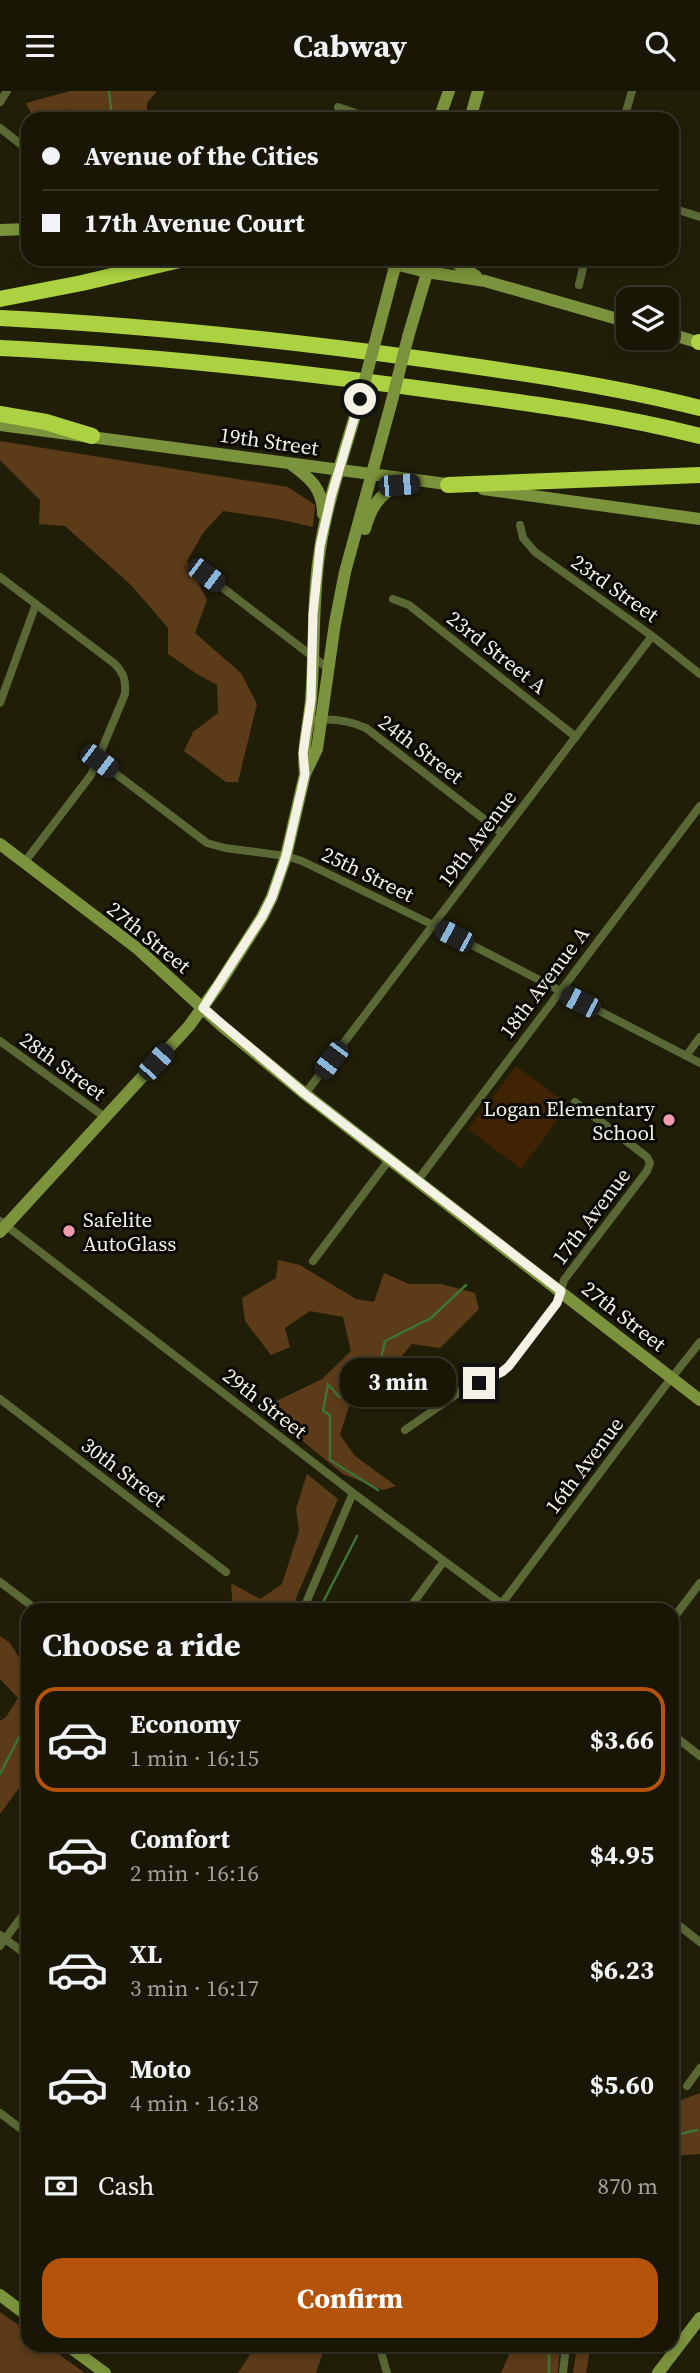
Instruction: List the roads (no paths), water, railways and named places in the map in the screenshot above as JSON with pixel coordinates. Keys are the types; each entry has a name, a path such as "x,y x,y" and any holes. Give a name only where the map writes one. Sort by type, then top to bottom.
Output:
{"highway":[{"path":"0,299 154,266"},
{"path":"0,318 189,332 347,349 547,378 700,408"},
{"path":"0,348 155,359 344,378 601,414 700,436"},
{"path":"0,414 46,422 92,436"},
{"path":"448,485 700,475"}],"main road":[{"path":"442,112 449,91"},
{"path":"472,112 478,91"},
{"path":"0,230 21,229"},
{"path":"314,720 315,587 323,532 395,266"},
{"path":"329,669 345,572 429,266"},
{"path":"432,266 616,319"},
{"path":"461,266 485,281"},
{"path":"679,336 700,342"},
{"name":"19th Street","path":"0,425 700,519"},
{"path":"291,464 310,478 317,488 323,507 323,532"},
{"path":"2,1226 106,1118 203,1008 262,917 286,856 305,774 303,753 329,669 371,508 379,497 399,485 431,482"},
{"name":"27th Street","path":"0,845 138,949 305,1094 700,1400"},
{"path":"0,2295 21,2311"},
{"path":"679,2346 700,2318"},
{"path":"76,2352 105,2373"},
{"path":"658,2373 674,2352"}],"street":[{"path":"0,102 7,91"},
{"path":"626,112 632,91"},
{"path":"338,107 353,112"},
{"path":"0,128 21,145"},
{"path":"679,210 700,216"},
{"path":"579,285 583,266"},
{"name":"23rd Street","path":"520,525 523,538 535,552 700,674"},
{"path":"206,575 329,669"},
{"path":"0,577 115,664 125,678 125,694 92,775 24,863"},
{"name":"23rd Street A","path":"393,599 409,605 576,737"},
{"path":"0,703 37,604"},
{"name":"19th Avenue","path":"305,1094 652,636"},
{"name":"24th Street","path":"314,720 352,723 366,729 502,833"},
{"name":"25th Street","path":"99,761 207,843 302,861 433,925 700,1063"},
{"name":"18th Avenue A","path":"418,1180 700,806"},
{"path":"685,1056 700,1037"},
{"name":"28th Street","path":"0,1041 106,1118"},
{"name":"17th Avenue","path":"405,1430 461,1391 506,1369 557,1303 564,1280 647,1171 650,1163 647,1157 575,1102"},
{"path":"313,1261 389,1160"},
{"name":"29th Street","path":"2,1226 444,1561 494,1603"},
{"name":"16th Avenue","path":"502,1603 700,1342"},
{"name":"30th Street","path":"0,1399 226,1572"},
{"path":"306,1603 353,1493"},
{"path":"413,1603 444,1561"},
{"path":"0,1582 28,1603"},
{"path":"679,1611 700,1583"},
{"path":"679,1740 700,1756"},
{"path":"21,1917 2,1940 21,1952"},
{"path":"679,1926 700,1942"},
{"path":"687,2086 700,2068"},
{"path":"0,2113 21,2129"},
{"path":"381,2352 387,2373"},
{"path":"563,2373 565,2352"}],"waterway":[{"path":"109,91 111,112"},
{"path":"378,1490 330,1460 330,1415 323,1411 328,1384 339,1397 366,1365 380,1362 385,1341 431,1318 466,1285"},
{"path":"323,1603 357,1536"},
{"path":"0,1774 21,1734"},
{"path":"679,2134 697,2130"},
{"path":"549,2352 549,2373"}],"place":[{"name":"Logan Elementary School","path":"669,1120"},
{"name":"Safelite AutoGlass","path":"69,1231"}]}
